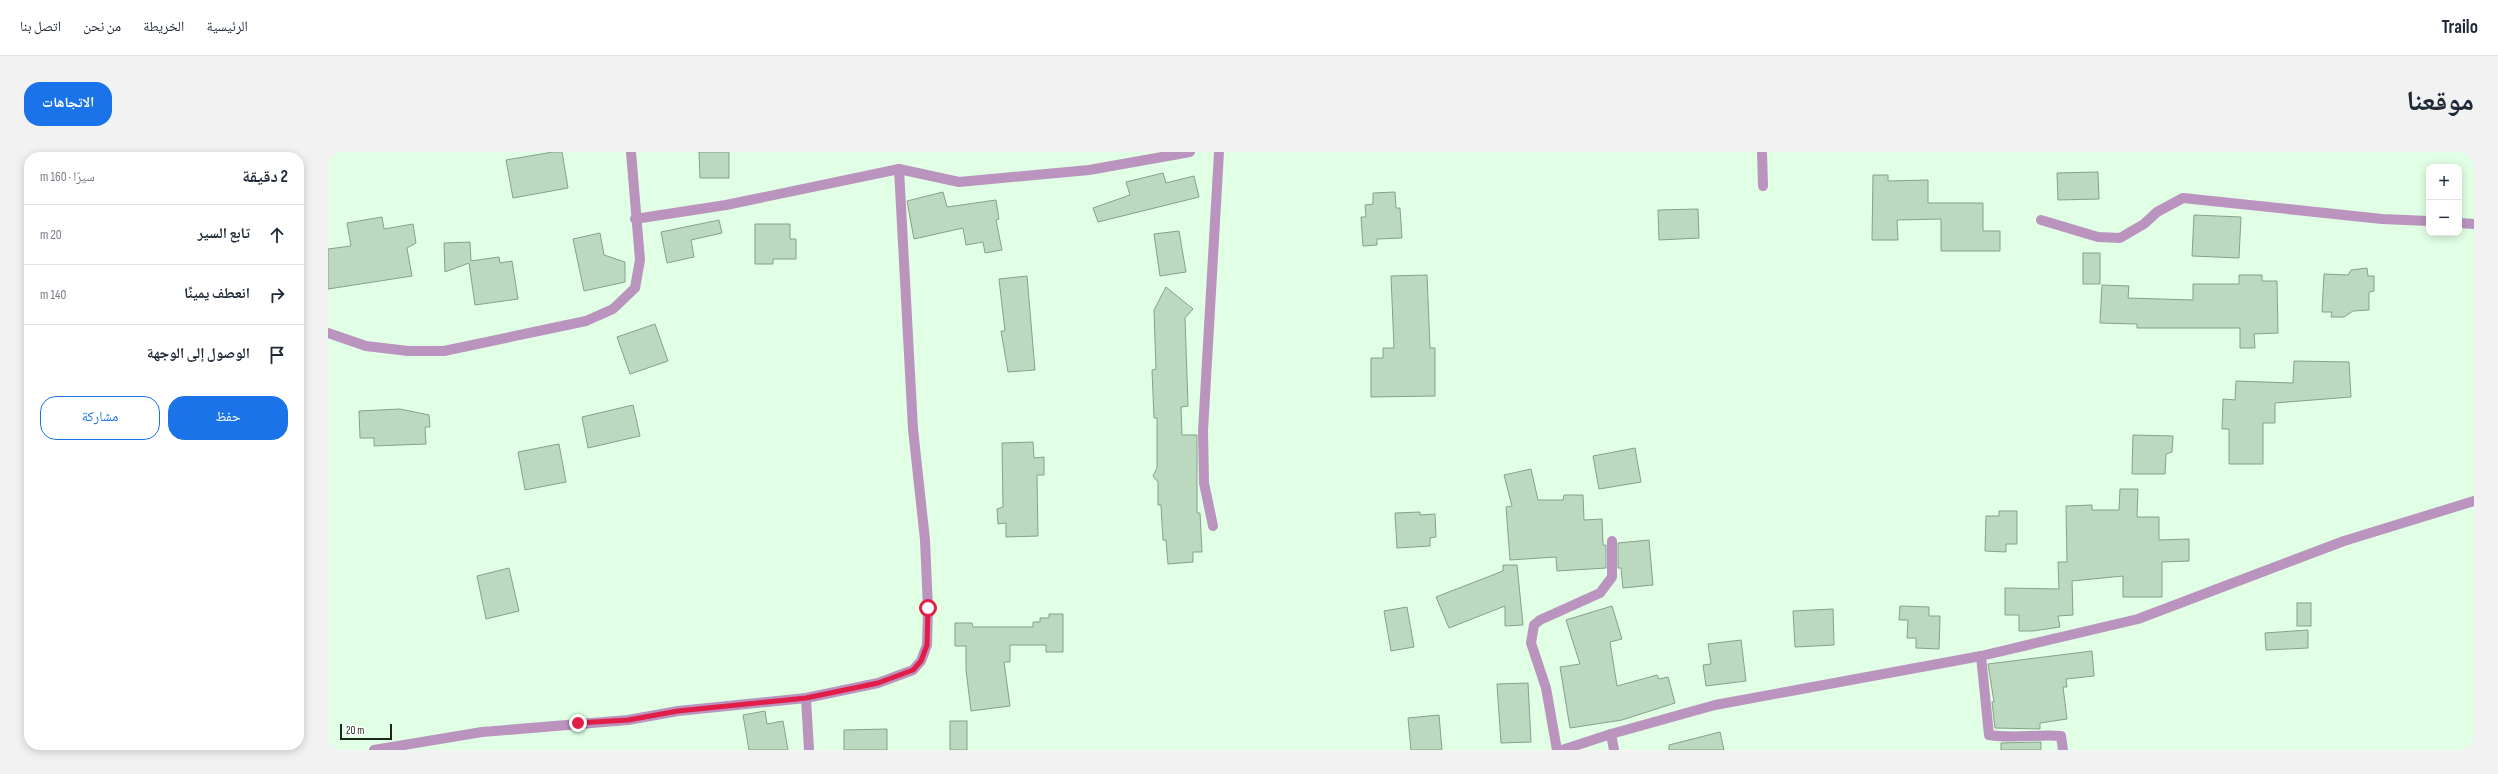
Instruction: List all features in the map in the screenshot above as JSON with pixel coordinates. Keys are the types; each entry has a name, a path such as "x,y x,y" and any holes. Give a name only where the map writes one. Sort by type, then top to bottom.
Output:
{"street":[{"path":"328,333 366,346 408,351 444,351 586,321 613,309 635,288 640,260 630,152"},
{"path":"635,219 726,205 899,169 959,182 1089,170 1190,152"},
{"path":"1213,526 1204,482 1202,431 1219,152"},
{"path":"1762,152 1763,186"},
{"path":"374,750 482,732 628,720 678,711 806,698 878,683 913,670 921,661 927,645 928,608 925,540 913,429 899,169"},
{"path":"2041,220 2098,237 2120,238 2144,224 2157,212 2183,198 2382,219 2426,221"},
{"path":"2462,223 2474,224"},
{"path":"1562,750 1611,734 1715,705 1981,656 2040,644 2138,619 2344,541 2474,501"},
{"path":"1557,750 1546,688 1531,643 1534,625 1540,620 1600,593 1612,577 1612,541"},
{"path":"1981,656 1989,735 2006,738 2039,734 2062,736 2063,750"},
{"path":"806,698 810,750"},
{"path":"1611,734 1614,750"}],"building":[{"path":"553,152 562,152 568,188 513,198 506,160"},
{"path":"699,152 729,152 729,178 700,178"},
{"path":"2098,172 2099,199 2058,200 2057,173"},
{"path":"1163,173 1166,183 1194,176 1199,197 1098,222 1093,208 1130,195 1126,182"},
{"path":"1873,175 1888,175 1888,181 1928,180 1928,203 1983,203 1983,231 2000,231 2000,251 1941,251 1941,219 1897,220 1898,240 1872,240"},
{"path":"943,192 947,207 996,200 999,219 996,220 1002,250 985,253 983,242 966,245 963,228 914,239 907,201"},
{"path":"1395,192 1396,208 1400,208 1402,238 1377,239 1377,245 1363,246 1361,217 1366,217 1365,205 1373,204 1373,193"},
{"path":"1698,209 1699,238 1659,240 1658,210"},
{"path":"2194,215 2241,217 2239,258 2192,256"},
{"path":"382,217 384,229 413,224 416,243 407,248 412,276 328,289 328,249 351,246 347,223"},
{"path":"719,220 722,233 691,240 694,257 667,263 661,232"},
{"path":"755,224 790,224 790,239 796,239 796,259 773,259 773,264 755,264"},
{"path":"1179,231 1186,272 1160,276 1154,234"},
{"path":"600,233 604,255 625,262 625,282 584,291 573,239"},
{"path":"470,242 471,261 499,257 500,263 512,261 518,299 475,305 469,263 445,272 444,243"},
{"path":"2083,253 2100,253 2100,284 2083,284"},
{"path":"2367,268 2368,276 2374,276 2374,291 2369,292 2369,310 2353,311 2344,317 2331,317 2332,312 2322,312 2324,274 2348,275 2351,270"},
{"path":"1427,275 1430,348 1435,348 1435,396 1371,397 1371,358 1383,358 1383,348 1394,348 1391,276"},
{"path":"2239,275 2262,275 2262,281 2277,281 2278,333 2254,334 2255,348 2240,348 2240,328 2137,328 2137,324 2100,323 2102,285 2129,286 2128,298 2193,300 2193,284 2239,284"},
{"path":"1027,276 1035,370 1008,372 1001,331 1005,331 999,279"},
{"path":"1166,287 1193,309 1185,318 1188,406 1181,407 1182,435 1197,435 1197,513 1200,513 1202,552 1193,552 1193,562 1168,564 1166,540 1163,540 1161,505 1158,505 1158,482 1153,476 1157,468 1157,418 1154,418 1152,370 1156,369 1154,310"},
{"path":"655,324 668,361 630,374 617,337"},
{"path":"2294,361 2349,362 2351,397 2275,403 2275,423 2263,423 2263,464 2229,464 2229,429 2222,429 2223,399 2235,400 2236,381 2293,383"},
{"path":"633,405 640,436 588,448 582,417"},
{"path":"400,409 429,415 430,427 425,427 426,444 374,446 374,438 360,438 359,411"},
{"path":"2133,435 2173,436 2172,452 2166,454 2165,474 2132,474"},
{"path":"1033,442 1034,458 1044,457 1044,475 1037,475 1038,536 1006,537 1006,523 998,524 997,509 1003,507 1002,443"},
{"path":"559,444 566,482 525,490 518,452"},
{"path":"1635,448 1641,482 1599,489 1593,456"},
{"path":"1531,469 1538,500 1563,500 1564,495 1583,495 1584,520 1602,519 1603,545 1606,545 1606,568 1557,571 1556,557 1510,560 1506,507 1512,506 1504,475"},
{"path":"2120,489 2138,489 2137,517 2159,517 2159,540 2189,539 2189,561 2162,562 2162,597 2123,597 2123,576 2072,581 2073,615 2058,616 2060,627 2033,631 2019,631 2019,615 2005,615 2005,588 2059,589 2058,562 2067,562 2066,506 2092,505 2092,510 2119,510"},
{"path":"1999,511 2017,511 2017,544 2006,544 2006,552 1985,551 1986,516 1999,516"},
{"path":"1420,512 1420,515 1435,514 1436,537 1430,538 1430,546 1397,548 1395,513"},
{"path":"1649,540 1653,585 1623,588 1621,568 1618,568 1618,543"},
{"path":"1503,565 1517,565 1523,625 1505,626 1505,606 1449,628 1436,597 1503,571"},
{"path":"509,568 519,611 486,619 477,576"},
{"path":"2297,603 2311,603 2311,626 2297,626"},
{"path":"1612,606 1622,639 1610,642 1617,686 1657,675 1659,679 1668,677 1675,703 1622,720 1570,728 1560,667 1580,664 1566,620"},
{"path":"1900,606 1929,607 1929,616 1940,616 1939,649 1916,648 1916,638 1907,638 1908,620 1899,620"},
{"path":"1407,607 1414,647 1391,651 1384,611"},
{"path":"1833,609 1834,645 1795,647 1793,611"},
{"path":"1049,614 1063,614 1063,652 1046,652 1046,645 1010,645 1010,662 1004,662 1010,706 971,711 966,670 966,646 955,646 955,623 972,623 973,627 1033,627 1033,622 1040,622 1040,618 1049,618"},
{"path":"2308,630 2308,648 2266,650 2265,633"},
{"path":"1741,640 1746,681 1706,686 1703,665 1711,664 1708,644"},
{"path":"2092,651 2094,676 2066,679 2067,687 2063,687 2067,719 2040,723 2040,729 1995,728 1992,702 1994,702 1988,664"},
{"path":"1528,683 1531,742 1501,743 1497,684"},
{"path":"765,711 767,724 783,721 788,750 749,750 743,715"},
{"path":"1439,715 1442,750 1411,750 1408,718"},
{"path":"950,721 967,721 967,750 950,750"},
{"path":"887,729 887,750 844,750 844,730"},
{"path":"1720,732 1724,750 1669,750 1669,745"},
{"path":"2041,742 2041,750 2001,750 2001,743"}],"route":[{"path":"578,723 628,720 678,711 806,698 878,683 913,670 921,661 927,645 928,608"}]}
